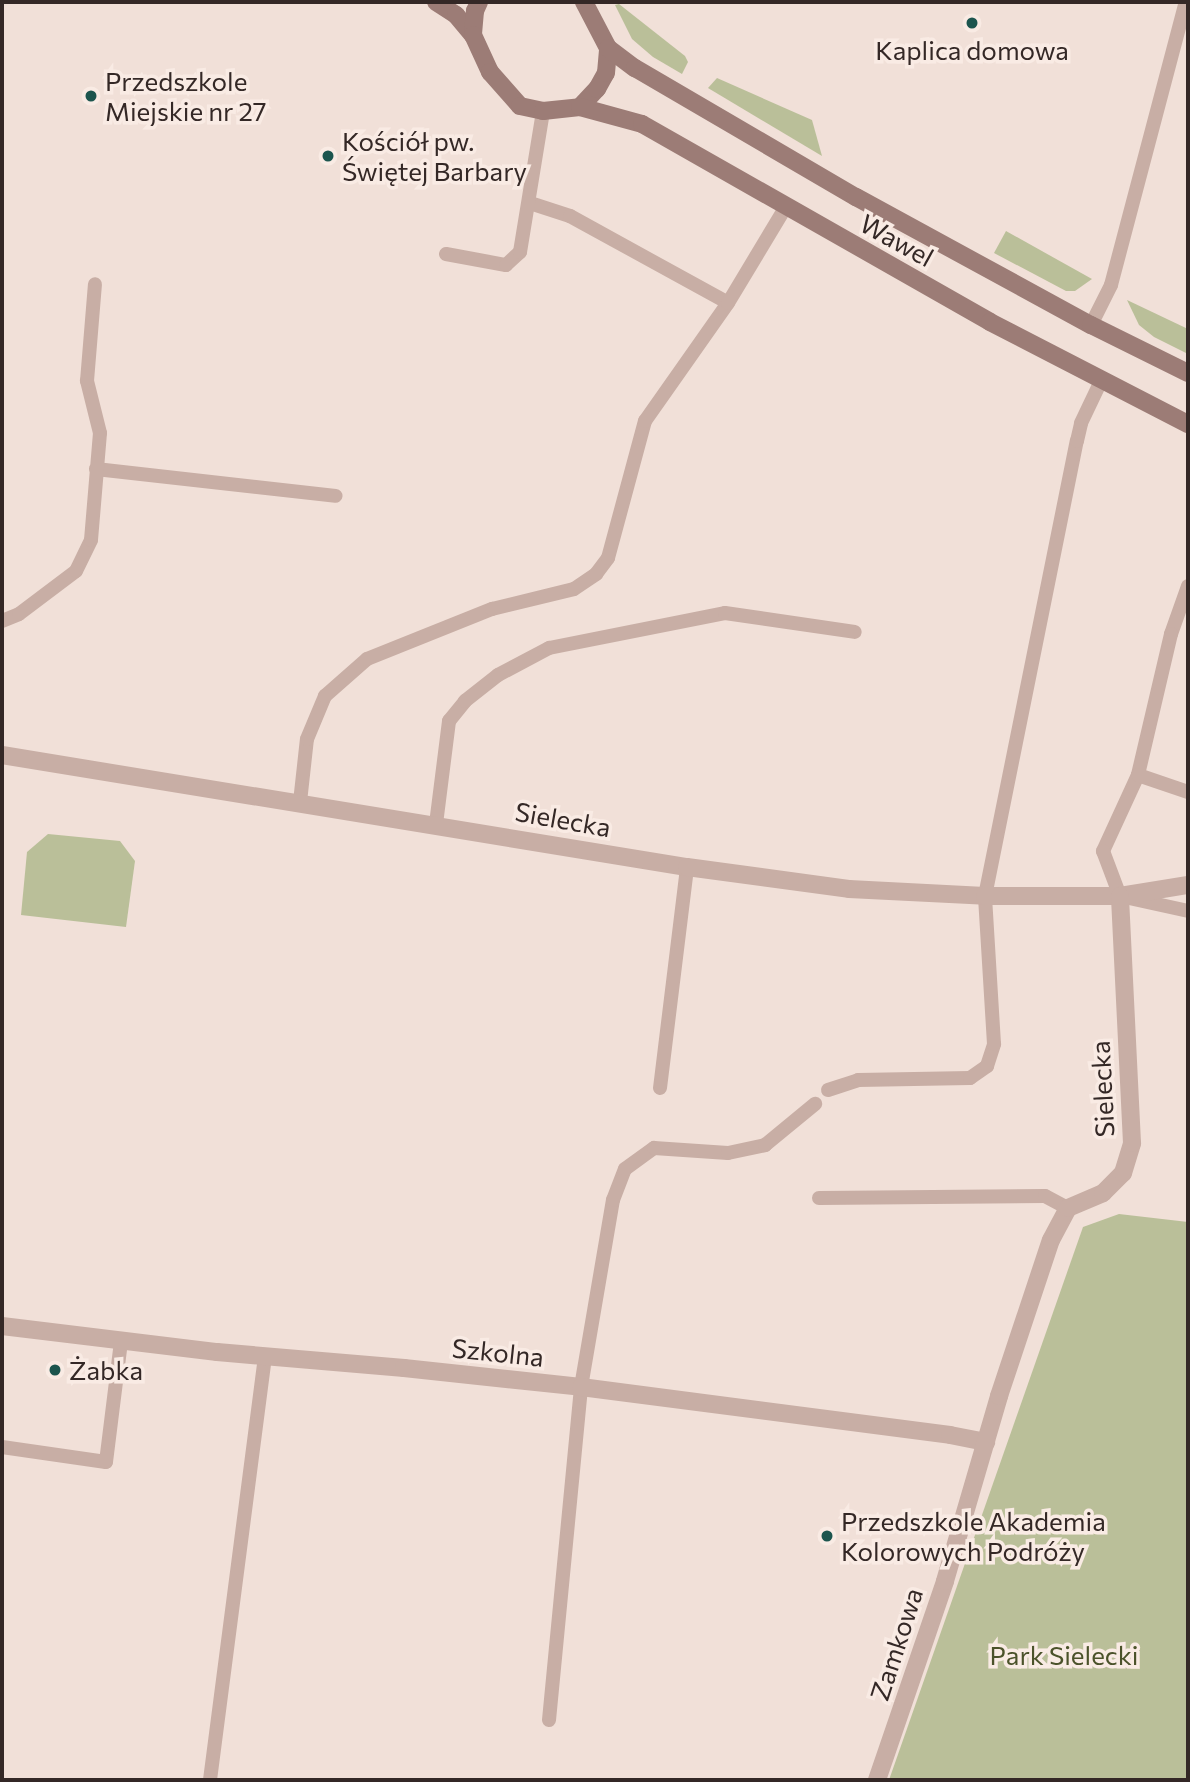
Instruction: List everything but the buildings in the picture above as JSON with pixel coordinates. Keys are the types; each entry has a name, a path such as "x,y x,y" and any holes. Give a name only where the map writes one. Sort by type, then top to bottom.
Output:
{"street":[{"path":"436,2 456,15 473,35 490,72 502,90 520,106 543,111 580,107 597,89 606,73 608,48 584,2"},
{"path":"473,35 475,10 479,2"},
{"name":"Wawel","path":"608,48 635,68 856,197 1091,325 1188,373"},
{"name":"Wawel","path":"580,107 642,124 785,208 1101,380 1188,424"},
{"name":"Sielecka","path":"2,755 687,866 849,889 985,897 1120,896 1188,885"},
{"name":"Sielecka","path":"1068,1208 1103,1193 1123,1173 1132,1143 1120,896"},
{"path":"986,1442 1051,1240 1068,1208"},
{"name":"Szkolna","path":"2,1326 265,1357 404,1368 581,1387 986,1442"},
{"name":"Zamkowa","path":"877,1780 941,1594 986,1442"}],"lane":[{"path":"1091,325 1111,285 1186,2"},
{"path":"446,254 506,265 520,252 543,111"},
{"path":"530,203 570,216 728,303"},
{"path":"300,802 307,739 325,696 367,659 492,609 574,589 596,574 608,558 645,421 728,303 785,208"},
{"path":"2,621 19,614 76,570 91,540 100,433 87,381 95,284"},
{"path":"828,1090 858,1080 970,1078 987,1066 993,1044 985,897 1081,423 1101,380"},
{"path":"96,469 335,496"},
{"path":"1188,586 1171,634 1138,775 1103,851 1120,896 1188,911"},
{"path":"436,824 449,721 465,701 498,675 549,648 725,613 855,632"},
{"path":"1138,775 1188,792"},
{"path":"660,1088 687,866"},
{"path":"548,1720 581,1387 613,1200 625,1169 654,1148 728,1153 765,1144 815,1104"},
{"path":"819,1198 1045,1196 1068,1208"},
{"path":"2,1447 106,1462 121,1341"},
{"path":"209,1780 265,1357"}],"green space":[{"path":"619,4 685,56 688,62 682,74 653,57 632,39 615,5"},
{"path":"717,78 812,120 822,156 708,88"},
{"path":"1006,231 1092,279 1075,291 1066,291 994,253"},
{"path":"1127,300 1188,329 1188,354 1154,337 1139,325"},
{"path":"48,834 120,841 135,861 126,927 21,915 27,852"},
{"name":"Park Sielecki","path":"1119,1214 1188,1222 1188,1780 889,1780 1083,1227"}],"place":[{"name":"Kaplica domowa","path":"972,23"},
{"name":"Przedszkole Miejskie nr 27","path":"91,96"},
{"name":"Kościół pw. Świętej Barbary","path":"328,156"},
{"name":"Żabka","path":"55,1370"},
{"name":"Przedszkole Akademia Kolorowych Podróży","path":"827,1536"}]}
